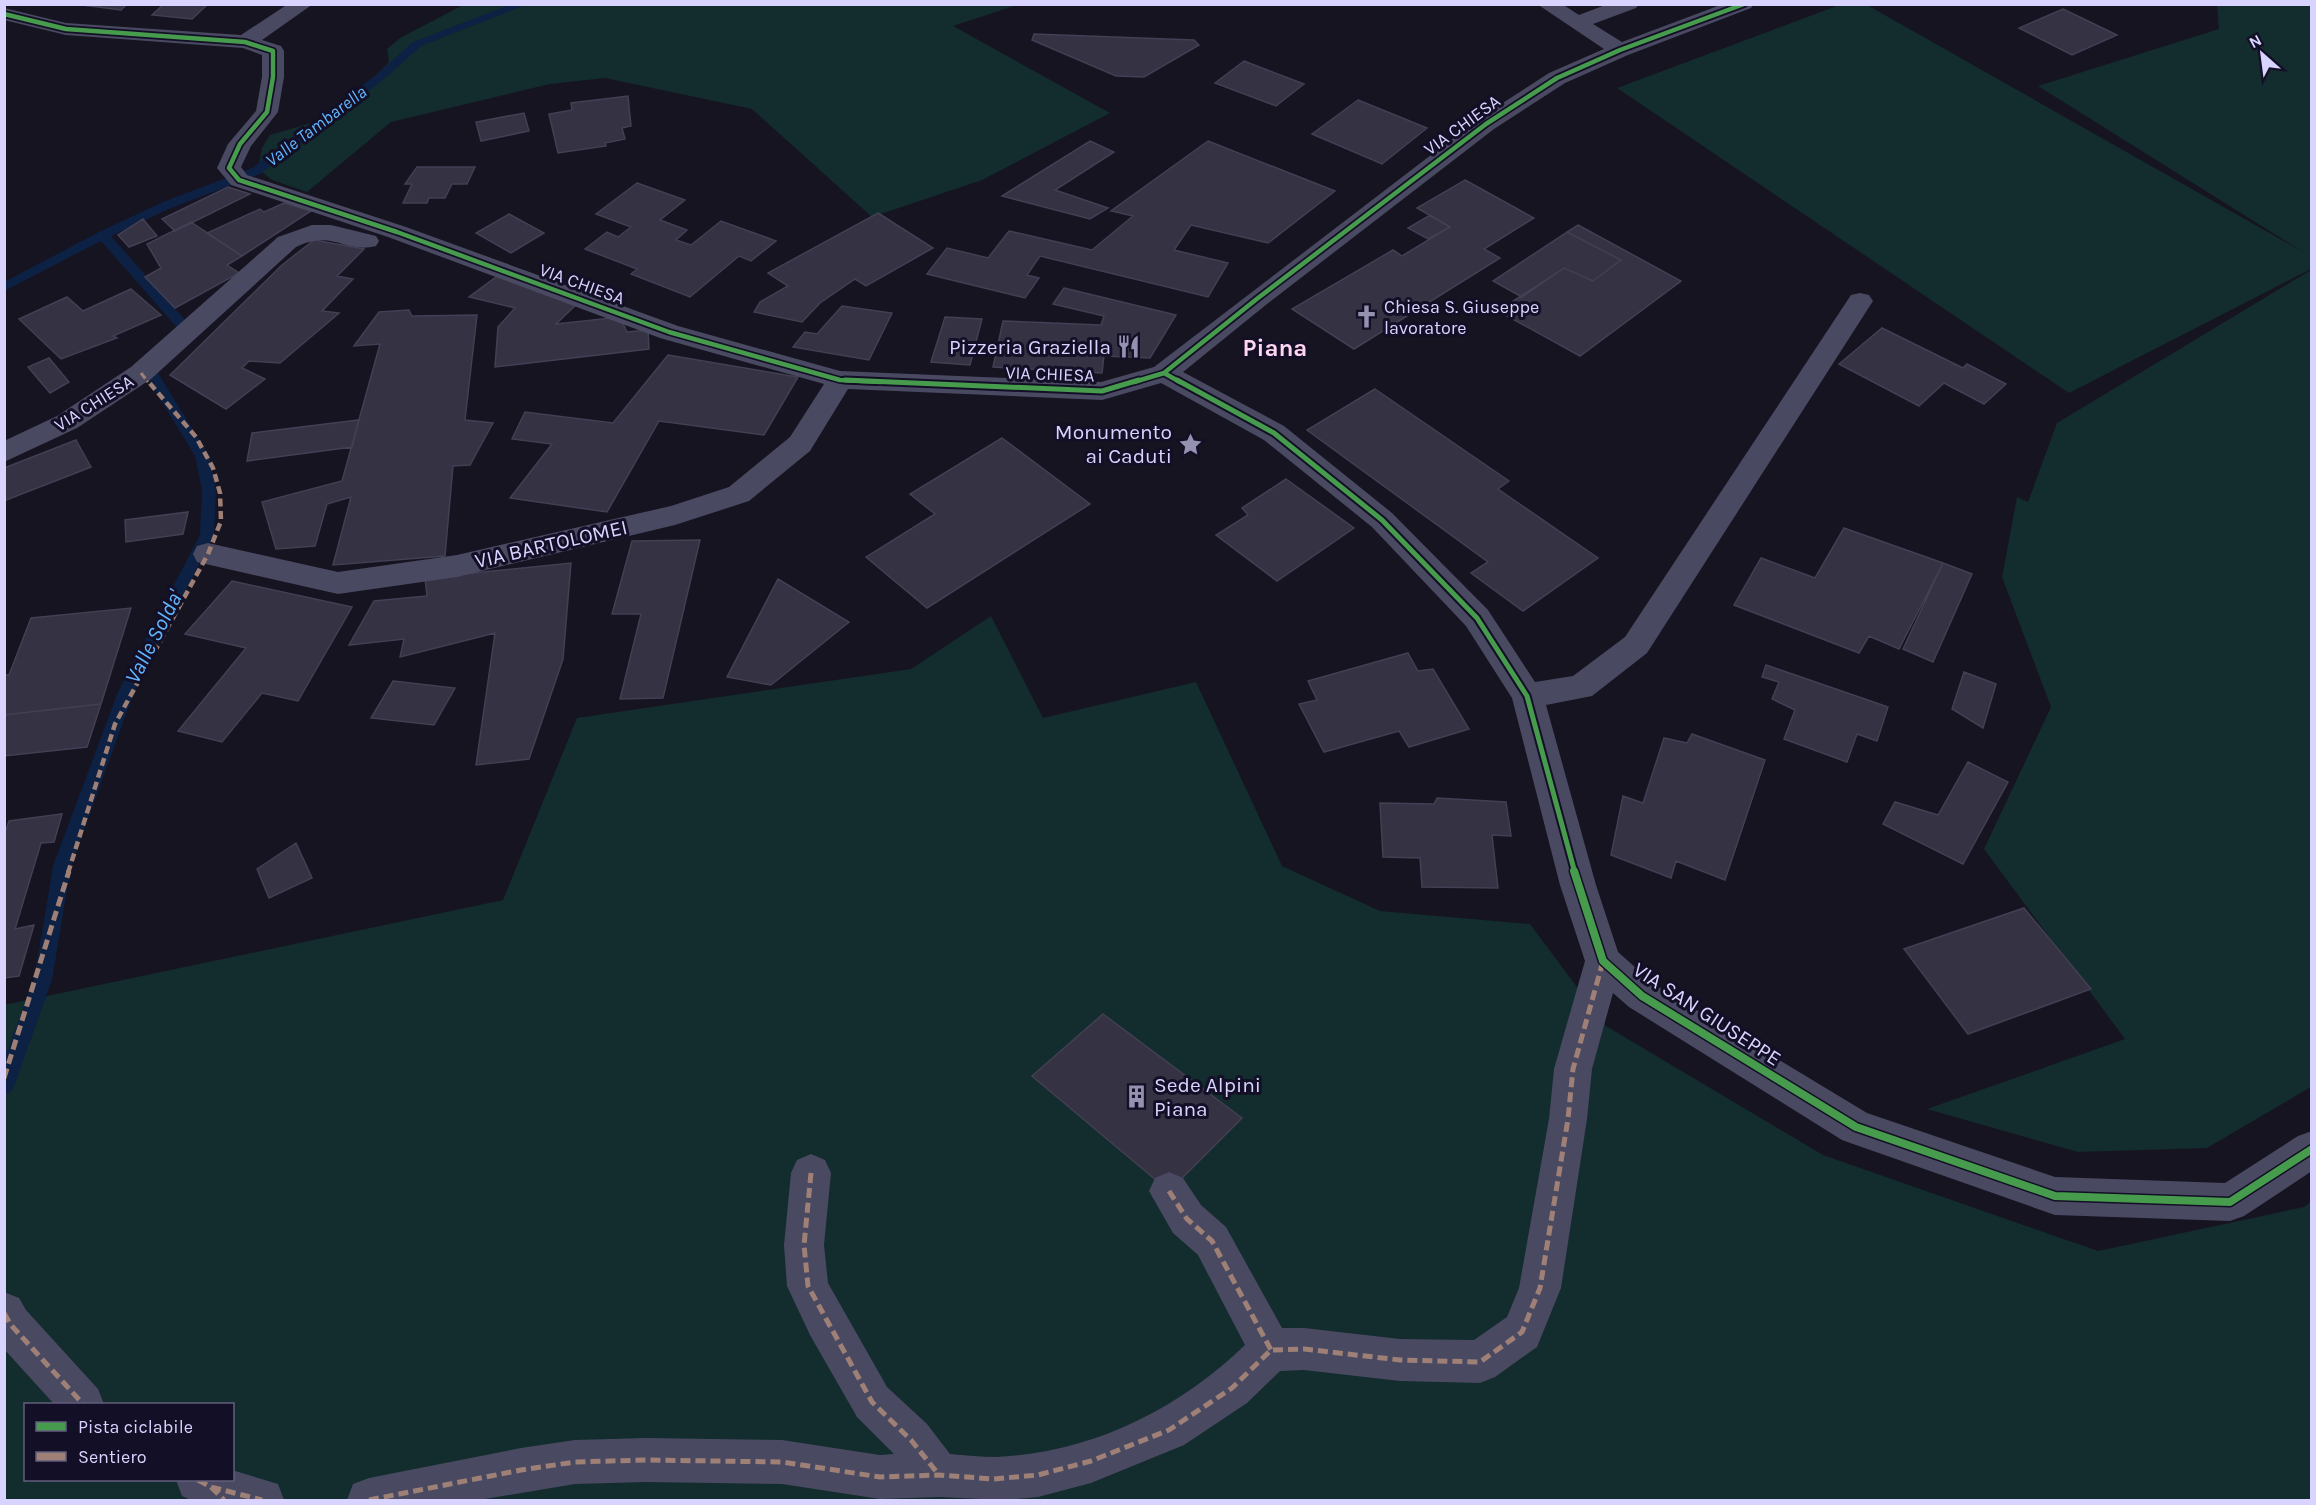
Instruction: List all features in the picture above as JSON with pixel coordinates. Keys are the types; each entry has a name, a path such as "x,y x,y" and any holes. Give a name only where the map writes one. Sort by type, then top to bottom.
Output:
{"street":[{"path":"245,42 303,4"},
{"path":"1547,4 1620,50"},
{"path":"1576,23 1629,4"},
{"name":"VIA CHIESA","path":"4,453 67,422 141,374 287,242 309,231 338,233 361,242 383,241 397,232 669,332 840,380 1102,391 1164,373 1258,298 1486,124 1557,78 1620,50 1744,4"},
{"path":"4,14 66,29 245,42 273,51 273,77 267,112 240,144 229,168 239,180 397,232"},
{"path":"1527,696 1581,687 1636,645 1860,301"},
{"name":"VIA SAN GIUSEPPE","path":"1164,373 1274,433 1382,520 1478,618 1527,696 1578,885 1603,961 1642,996 1856,1127 2055,1196 2230,1202 2312,1149"},
{"name":"VIA BARTOLOMEI","path":"208,554 338,583 457,566 675,515 739,494 800,444 840,380"},
{"path":"369,1500 521,1470 575,1462 646,1460 782,1462 880,1478 939,1475 994,1479 1038,1475 1091,1461 1169,1430 1232,1388 1271,1350 1304,1349 1400,1360 1480,1362 1522,1332 1540,1288 1568,1119 1573,1069 1603,961"},
{"path":"811,1173 804,1245 808,1286 872,1402 911,1440 939,1475"},
{"path":"1169,1191 1188,1219 1212,1241 1271,1350"},
{"path":"4,1313 10,1325 82,1403"},
{"path":"201,1481 211,1487 262,1500"}],"green space":[{"path":"1842,4 1867,5 2303,252 2038,86 2219,29 2217,5 2311,5 2311,269 2069,393 1617,88"},
{"path":"463,5 1017,5 953,26 1110,113 982,180 872,217 752,109 605,78 550,84 391,122 307,192 272,180 258,169 262,148 270,135 321,120 362,89 389,62 387,49 400,38"},
{"path":"2311,270 2311,1087 2207,1148 2078,1152 1927,1109 2125,1039 1984,849 2051,707 2002,577 2017,497 2028,502 2057,423"},
{"path":"991,616 1043,718 1196,682 1282,866 1380,911 1530,924 1606,1026 1823,1155 2098,1251 2304,1207 2311,1202 2311,1500 5,1500 4,1005 503,900 577,718 911,669"}],"building":[{"path":"74,4 127,4 121,10"},
{"path":"164,4 208,4 192,19 152,15"},
{"path":"2063,9 2117,35 2072,55 2019,28"},
{"path":"1034,34 1194,40 1199,45 1144,77 1116,76 1032,40"},
{"path":"1244,61 1304,84 1276,106 1215,83"},
{"path":"628,96 631,126 622,128 625,139 605,143 606,146 558,153 549,114 572,110 571,103"},
{"path":"1358,100 1427,128 1382,164 1312,134"},
{"path":"524,113 529,131 481,141 476,122"},
{"path":"1090,141 1114,152 1055,190 1108,208 1090,219 1002,196"},
{"path":"1208,141 1335,191 1268,243 1191,225 1174,250 1228,263 1208,297 1040,256 1027,275 1039,278 1025,298 927,274 947,248 988,258 1009,231 1092,250 1133,216 1111,211"},
{"path":"417,167 475,167 467,184 452,184 445,198 429,198 427,203 403,203 412,184 405,184"},
{"path":"1465,180 1534,218 1484,249 1500,258 1354,349 1292,309 1393,250 1402,256 1450,227 1417,208"},
{"path":"637,183 685,200 660,220 687,230 676,240 691,245 721,221 776,241 751,261 739,256 690,297 631,274 637,269 585,249 607,232 618,237 631,227 596,214"},
{"path":"228,187 250,194 175,231 162,219"},
{"path":"284,203 311,211 242,256 207,233 260,209 264,212"},
{"path":"878,213 933,248 866,286 855,279 820,303 802,322 754,312 760,302 788,286 768,273"},
{"path":"509,214 544,233 511,253 476,233"},
{"path":"1430,215 1450,227 1428,239 1408,228"},
{"path":"143,219 157,236 129,247 118,235"},
{"path":"191,222 242,256 227,265 239,273 175,308 145,277 161,268 147,244"},
{"path":"1578,225 1681,281 1580,356 1498,311 1564,268 1593,281 1621,260 1567,232"},
{"path":"1567,232 1621,260 1593,281 1564,268 1522,297 1493,281"},
{"path":"314,240 364,249 337,276 353,279 322,311 339,313 280,363 249,361 242,368 265,379 226,409 170,375 282,265"},
{"path":"500,274 581,300 556,324 620,317 627,332 648,330 649,349 495,367 498,327 515,308 469,297"},
{"path":"1064,288 1176,315 1150,358 1104,356 1102,373 993,367 1003,321 1101,325 1104,316 1053,304"},
{"path":"131,289 161,315 113,336 117,338 61,359 19,319 67,297 83,311"},
{"path":"842,306 892,313 869,360 793,347 805,332 817,334"},
{"path":"409,310 412,316 477,315 465,420 493,423 470,465 453,466 445,556 333,565 351,497 327,504 315,546 276,549 262,502 342,481 380,344 354,346 379,312"},
{"path":"945,317 982,319 970,365 931,362"},
{"path":"1882,328 1963,368 1967,364 2006,384 1984,404 1944,383 1919,406 1839,364"},
{"path":"668,355 798,377 764,435 659,421 607,512 510,498 552,444 512,439 525,412 613,423"},
{"path":"49,358 69,382 50,393 28,367"},
{"path":"1375,389 1509,481 1498,489 1598,558 1523,611 1471,573 1488,562 1307,430"},
{"path":"359,420 352,447 247,461 252,433"},
{"path":"1002,438 1090,504 927,608 866,557 935,514 910,494"},
{"path":"76,440 91,467 4,501 4,468"},
{"path":"1286,479 1354,528 1277,581 1216,535 1248,515 1242,508"},
{"path":"188,512 183,534 126,542 125,520"},
{"path":"1844,528 1943,563 1899,649 1869,636 1859,653 1734,605 1761,558 1815,578"},
{"path":"700,540 663,698 620,699 641,614 612,614 632,541"},
{"path":"571,563 563,659 529,759 476,765 495,633 400,657 404,639 349,645 374,601 427,596 425,578"},
{"path":"1943,563 1972,574 1933,662 1903,649"},
{"path":"778,579 849,622 771,685 727,677"},
{"path":"232,581 352,607 298,701 262,693 222,742 178,731 246,648 185,634"},
{"path":"131,608 101,704 4,715 4,675 9,675 31,618"},
{"path":"1408,653 1418,671 1433,669 1469,729 1409,747 1399,731 1324,752 1299,704 1317,700 1308,681"},
{"path":"1766,665 1888,707 1877,741 1857,734 1847,762 1784,739 1795,710 1772,699 1779,682 1762,677"},
{"path":"1964,672 1996,684 1983,728 1952,709"},
{"path":"393,681 455,688 434,725 371,718"},
{"path":"101,704 87,747 4,756 4,715"},
{"path":"1692,734 1765,760 1725,880 1676,861 1671,878 1611,855 1623,796 1643,803 1664,738 1687,743"},
{"path":"1968,762 2008,782 1963,864 1883,824 1895,802 1938,815"},
{"path":"1437,798 1506,802 1511,836 1492,835 1498,888 1422,887 1420,858 1383,857 1380,803 1434,804"},
{"path":"62,814 54,842 41,843 15,929 34,925 19,976 4,978 4,836 9,821"},
{"path":"296,843 312,878 269,898 257,869"},
{"path":"2024,908 2091,989 1968,1034 1904,949"},
{"name":"Sede Alpini Piana","path":"1103,1014 1242,1118 1169,1191 1032,1076"}],"waterway":[{"name":"Valle Tambarella","path":"103,235 167,205 256,171 380,77 417,44 523,4"},
{"name":"Valle Tambarella","path":"4,287 103,235"},
{"name":"Valle Solda'","path":"103,235 187,331 180,340"},
{"name":"Valle Solda'","path":"4,1086 43,980 62,866 126,692 207,535 209,490 202,456 151,372 163,359"}],"marked path":[{"path":"4,1078 115,724 208,554 221,521 220,493 213,468 196,437 141,373"},
{"path":"369,1500 521,1470 575,1462 646,1460 782,1462 880,1477 939,1475 994,1479 1038,1475 1091,1461 1169,1430 1232,1388 1271,1350 1304,1349 1400,1360 1480,1362 1522,1332 1540,1288 1568,1119 1573,1069 1603,961"},
{"path":"811,1173 804,1245 808,1286 872,1402 911,1440 939,1475"},
{"path":"1169,1191 1187,1219 1212,1241 1271,1350"},
{"path":"4,1313 11,1325 82,1403"},
{"path":"200,1481 211,1487 262,1500"},
{"path":"211,1487 224,1500"}],"cycle path":[{"path":"4,14 66,29 245,42 273,51 273,77 267,112 240,144 229,168 239,180 397,232 669,332 840,380 1102,391 1164,373 1258,298 1486,124 1557,78 1620,50 1744,4"},
{"path":"1164,373 1274,433 1382,520 1477,618 1527,696 1578,885 1603,961 1642,996 1856,1127 2055,1196 2230,1202 2312,1149"}],"place":[{"name":"Chiesa S. Giuseppe lavoratore","path":"1366,317"},
{"name":"Pizzeria Graziella","path":"1129,347"},
{"name":"Monumento ai Caduti","path":"1190,444"},
{"name":"Sede Alpini Piana","path":"1136,1097"}],"district":[{"name":"Piana","path":"1275,348"}]}
